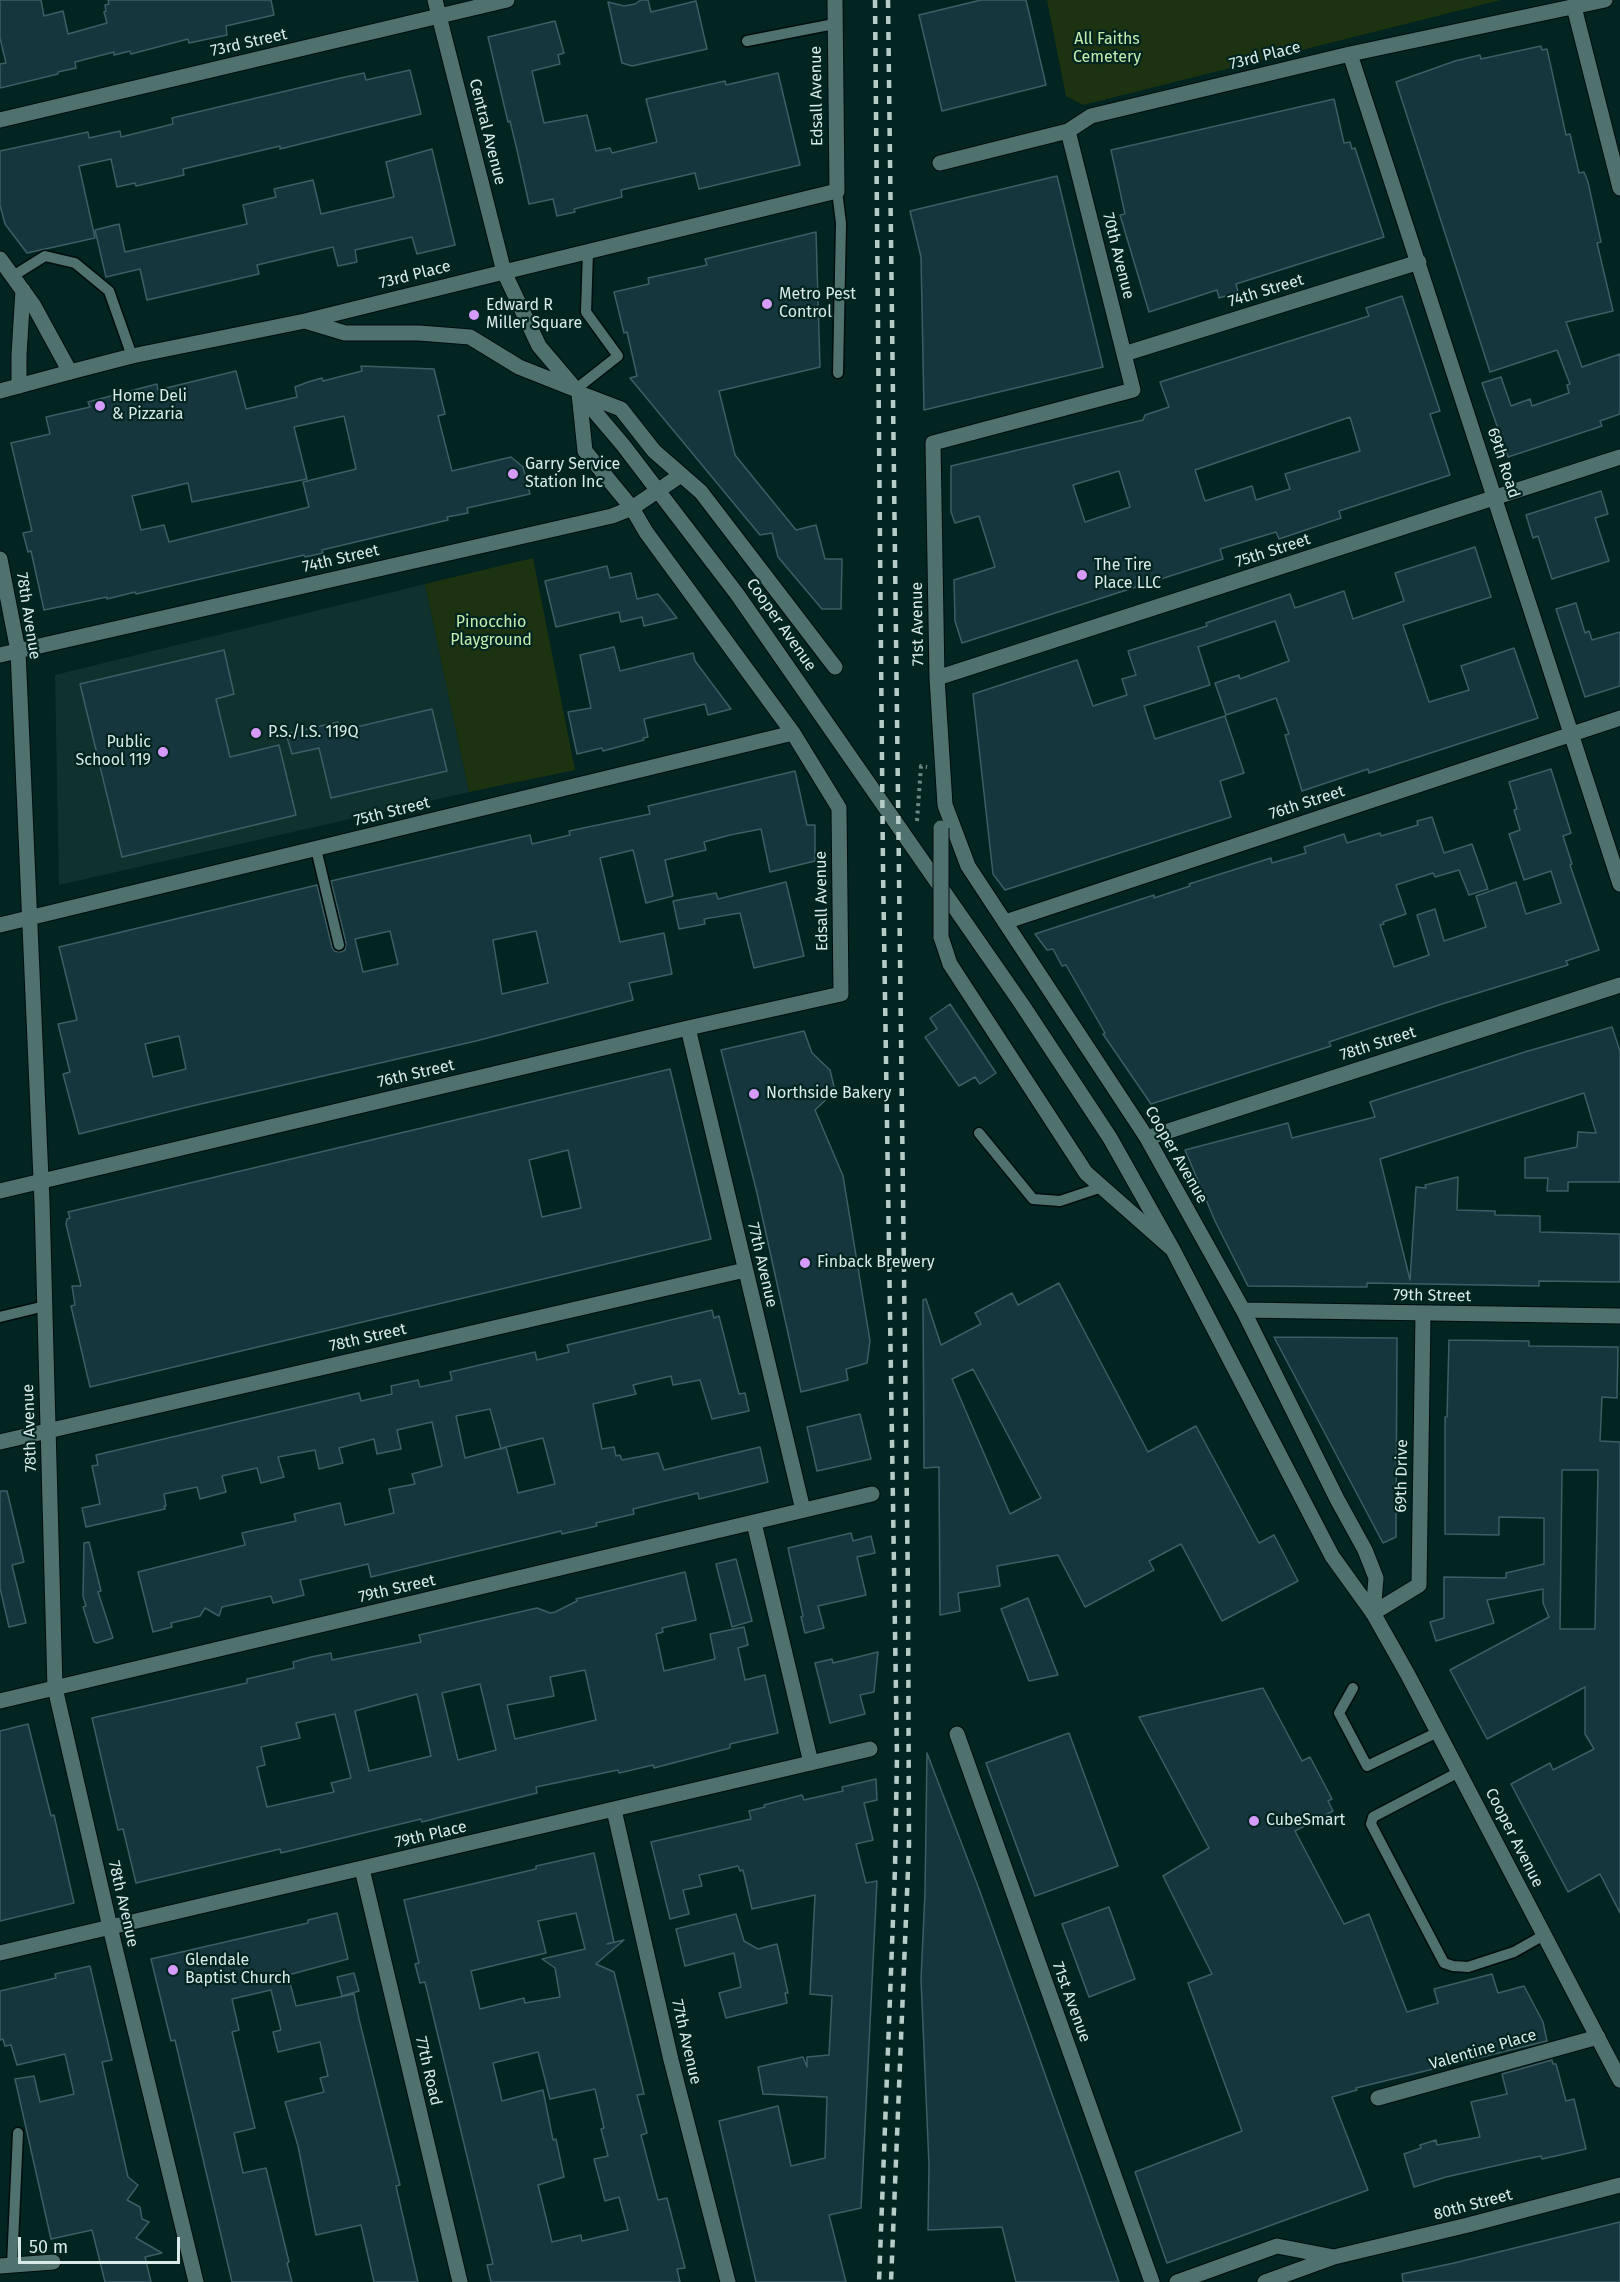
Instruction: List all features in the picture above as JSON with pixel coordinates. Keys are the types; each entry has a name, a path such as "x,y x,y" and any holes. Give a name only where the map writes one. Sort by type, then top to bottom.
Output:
{"street":[{"name":"Central Avenue","path":"435,0 504,272"},
{"name":"73rd Street","path":"0,120 507,0"},
{"name":"Edsall Avenue","path":"835,0 837,191"},
{"name":"73rd Place","path":"940,162 1068,131 1091,116 1350,54 1605,0"},
{"path":"1574,7 1620,188"},
{"name":"69th Road","path":"1350,54 1620,884"},
{"name":"70th Avenue","path":"933,443 1133,390 1068,131"},
{"name":"73rd Place","path":"0,391 132,356 305,321 837,191"},
{"path":"0,259 34,306 70,372"},
{"name":"74th Street","path":"1124,354 1419,262"},
{"name":"Cooper Avenue","path":"504,272 539,346 659,490 737,594 1022,1003 1110,1138 1173,1250 1332,1556 1373,1613 1438,1732 1598,2037 1617,2066 1620,2080"},
{"path":"19,386 23,290"},
{"path":"305,321 345,333 419,333 470,337 519,367 577,391 585,451 632,508 646,532 793,733"},
{"name":"Cooper Avenue","path":"577,391 621,409 654,451 701,492 835,668"},
{"name":"71st Avenue","path":"933,443 937,678 945,805"},
{"name":"75th Street","path":"937,678 1620,457"},
{"name":"74th Street","path":"0,655 594,520 632,508 681,475"},
{"name":"78th Avenue","path":"0,559 18,651 41,1182 55,1688 196,2282"},
{"name":"76th Street","path":"1005,922 1620,718"},
{"name":"Edsall Avenue","path":"793,733 839,808 841,994"},
{"name":"75th Street","path":"0,925 793,733"},
{"name":"Cooper Avenue","path":"945,805 941,828 941,937 950,964 1081,1166 1173,1250"},
{"name":"Cooper Avenue","path":"945,805 968,866 1148,1138 1243,1310 1337,1499 1365,1550 1376,1578 1373,1613"},
{"name":"78th Street","path":"1148,1138 1620,985"},
{"name":"76th Street","path":"0,1191 841,994"},
{"name":"77th Avenue","path":"688,1028 803,1510"},
{"name":"78th Street","path":"0,1442 745,1270"},
{"name":"79th Street","path":"1243,1310 1620,1316"},
{"name":"69th Drive","path":"1373,1613 1419,1585 1423,1314"},
{"name":"79th Street","path":"0,1701 872,1494"},
{"path":"754,1523 812,1763"},
{"name":"71st Avenue","path":"957,1734 1152,2282"},
{"name":"79th Place","path":"0,1953 870,1749"},
{"name":"77th Avenue","path":"614,1810 671,2060 728,2282"},
{"name":"77th Road","path":"362,1869 460,2282"},
{"name":"Valentine Place","path":"1378,2098 1598,2037"},
{"name":"80th Street","path":"1265,2282 1334,2256 1468,2225 1620,2185"},
{"name":"80th Street","path":"1177,2282 1277,2246 1334,2256"},
{"path":"6,2266 53,2262"}],"lane":[{"path":"747,41 834,24"},
{"path":"837,191 841,223 838,373"},
{"path":"577,391 618,356 586,312 588,251"},
{"path":"13,276 45,256 75,263 109,291 132,356"},
{"path":"316,849 339,945"},
{"path":"979,1133 1033,1199 1060,1201 1102,1187"},
{"path":"0,1317 45,1306"},
{"path":"1353,1688 1339,1713 1367,1766 1438,1732"},
{"path":"1459,1772 1373,1817 1371,1824 1444,1963 1467,1967 1514,1952 1544,1935"},
{"path":"6,2266 18,2133"}],"path":[{"path":"917,822 921,766 929,767"}],"shaded area":[{"name":"P.S./I.S. 119Q","path":"425,584 469,792 59,885 55,675"}],"green space":[{"name":"All Faiths Cemetery","path":"1047,0 1501,0 1083,105 1066,96"},
{"name":"Pinocchio Playground","path":"533,558 575,770 469,792 425,584"}],"building":[{"path":"0,0 41,0 44,16 63,11 68,34 107,23 104,12 106,11 105,5 109,4 108,0 271,0 274,15 226,26 227,35 189,43 188,39 131,54 130,51 114,55 114,52 75,62 76,68 58,72 58,74 0,88 0,64 6,63 0,38"},
{"path":"648,0 651,12 696,1 707,49 632,66 622,63 608,2 624,6"},
{"path":"981,0 1026,0 1046,85 942,111 919,15"},
{"path":"555,21 564,53 558,55 560,64 532,71 544,123 587,115 596,151 610,148 612,153 657,142 646,99 725,81 726,85 778,73 800,165 699,189 695,173 621,190 622,197 574,209 575,212 557,216 553,199 529,204 488,37"},
{"path":"1541,46 1542,50 1547,49 1566,135 1570,134 1579,173 1584,172 1588,182 1601,242 1597,243 1613,311 1566,322 1582,367 1620,354 1620,414 1600,421 1602,426 1508,457 1482,383 1501,377 1511,406 1530,399 1532,406 1569,393 1567,385 1570,384 1557,350 1490,372 1396,82 1455,61 1480,55 1481,59"},
{"path":"410,70 421,114 280,149 280,146 183,169 184,175 136,186 135,183 117,187 111,159 79,166 95,238 27,253 5,224 0,205 0,151 88,132 89,138 120,131 121,137 173,124 172,118 345,77 364,73 366,80"},
{"path":"1334,99 1344,143 1350,142 1352,149 1355,148 1384,237 1236,284 1238,292 1219,298 1217,290 1149,312 1120,215 1125,214 1111,150"},
{"path":"432,149 455,245 417,254 412,237 355,250 357,262 338,266 333,247 257,265 259,274 147,300 140,269 106,277 95,230 119,224 125,252 247,224 243,205 276,197 274,189 313,180 321,214 394,197 386,162"},
{"path":"1057,176 1103,367 924,410 921,257 910,211"},
{"path":"816,232 820,367 719,391 735,455 796,530 816,525 825,559 842,559 841,609 822,609 778,557 772,533 760,535 630,378 637,376 627,332 624,333 614,292 649,284 648,278 707,265 705,259"},
{"path":"1402,296 1440,411 1430,414 1450,475 1339,511 1341,518 1279,539 1276,532 1220,549 1223,559 962,643 955,621 954,580 995,567 979,516 955,523 951,512 951,466 1143,420 1145,415 1169,407 1160,382 1369,316 1366,308","holes":["1350,417 1360,451 1285,474 1290,489 1256,500 1252,486 1205,501 1195,470","1119,471 1130,507 1085,522 1073,485"]},
{"path":"361,366 434,369 445,414 438,416 452,471 511,457 523,467 530,494 467,508 468,513 447,517 448,520 322,550 323,553 305,557 304,555 136,594 135,592 44,610 31,551 28,552 23,533 32,531 11,443 50,434 46,417 90,407 88,402 157,384 158,390 236,371 246,409 297,397 295,387 308,382 322,378 323,381 362,371","holes":["344,416 356,469 303,482 309,507 169,542 164,525 141,530 132,496 188,483 192,502 307,479 294,427"]},
{"path":"1601,491 1608,514 1595,518 1609,561 1552,579 1538,536 1533,538 1526,515"},
{"path":"1475,547 1491,597 1403,625 1429,702 1469,690 1461,666 1514,648 1538,718 1369,773 1368,769 1302,791 1285,735 1289,734 1276,698 1226,715 1215,683 1239,675 1240,679 1289,661 1275,621 1198,647 1210,685 1144,706 1155,739 1225,716 1244,773 1220,781 1231,817 1005,890 993,874 973,694 1077,660 1093,706 1127,695 1122,679 1136,675 1128,651 1207,626 1206,623 1290,594 1295,608 1344,591 1353,619 1404,601 1395,573"},
{"path":"607,566 610,578 631,573 637,599 658,594 677,618 644,626 642,617 621,622 619,612 556,627 545,581"},
{"path":"1576,603 1585,633 1589,631 1592,640 1620,632 1620,686 1585,697 1556,609"},
{"path":"614,647 620,671 693,653 695,661 731,709 708,715 705,704 644,719 648,737 643,738 644,740 603,751 602,748 577,754 568,712 591,708 580,655"},
{"name":"Public School 119","path":"224,650 234,694 216,699 230,757 279,745 296,815 122,857 80,684"},
{"path":"432,709 447,771 331,798 319,748 292,754 286,734 338,722 340,731"},
{"path":"1551,769 1571,833 1563,836 1572,864 1570,865 1599,950 1566,961 1568,965 1442,1004 1329,1042 1331,1046 1151,1104 1103,1034 1105,1033 1066,965 1062,966 1053,949 1047,950 1035,934 1154,895 1154,898 1190,886 1189,884 1271,858 1272,863 1306,853 1304,847 1344,834 1347,843 1418,825 1417,821 1432,817 1444,853 1472,844 1488,889 1469,895 1459,870 1435,877 1433,873 1396,885 1406,914 1380,925 1394,967 1429,955 1417,915 1435,909 1444,941 1486,927 1476,896 1516,882 1526,914 1561,903 1551,871 1524,880 1509,834 1520,830 1509,782"},
{"path":"795,771 807,825 815,825 815,861 770,872 761,829 730,835 704,842 706,850 665,860 673,896 646,903 633,850 600,858 620,942 664,933 672,974 629,983 633,1000 476,1041 79,1134 63,1074 70,1072 58,1024 77,1020 59,947 317,885 332,947 334,951 340,952 345,950 346,943 331,881 530,835 532,844 570,835 569,831 650,814 648,806","holes":["390,931 398,964 363,972 355,939","536,931 548,983 502,994 493,940","179,1036 186,1069 153,1077 145,1044"]},
{"path":"786,882 804,956 754,968 740,913 704,919 705,924 679,929 673,901 716,893 718,899"},
{"path":"950,1004 996,1073 980,1084 975,1077 959,1086 925,1037 937,1029 930,1018"},
{"path":"1612,1027 1620,1051 1620,1182 1568,1182 1568,1191 1547,1191 1548,1178 1525,1178 1525,1158 1577,1147 1578,1132 1596,1133 1584,1093 1380,1159 1410,1280 1416,1187 1426,1188 1425,1185 1458,1177 1457,1210 1495,1211 1495,1215 1540,1216 1540,1232 1620,1234 1620,1282 1539,1281 1539,1286 1367,1283 1367,1287 1248,1286 1215,1221 1185,1150 1288,1123 1292,1138 1375,1117 1370,1102 1528,1051"},
{"path":"804,1031 812,1053 830,1070 835,1091 815,1110 843,1176 870,1341 867,1363 846,1369 848,1380 801,1392 757,1193 721,1050"},
{"path":"670,1069 711,1239 90,1387 71,1306 75,1305 72,1286 81,1286 66,1224 67,1219 70,1218 68,1212","holes":["568,1150 581,1208 542,1217 529,1160"]},
{"path":"1059,1283 1148,1452 1196,1426 1259,1543 1274,1535 1298,1581 1222,1621 1181,1544 1149,1561 1154,1570 1085,1607 1058,1555 997,1566 1000,1586 958,1593 960,1611 940,1615 939,1467 924,1468 923,1300 926,1299 941,1345 981,1324 975,1313 1012,1293 1018,1305","holes":["973,1369 1041,1498 1010,1514 952,1379"]},
{"path":"712,1310 714,1318 719,1316 739,1394 745,1393 749,1411 712,1419 700,1380 673,1385 671,1376 633,1385 636,1394 593,1404 602,1449 614,1447 616,1456 620,1455 622,1460 658,1453 664,1470 760,1447 768,1482 699,1499 698,1493 633,1509 634,1514 596,1523 597,1526 562,1534 561,1531 371,1577 368,1564 300,1580 304,1595 273,1603 271,1596 222,1607 219,1616 205,1608 200,1616 171,1623 172,1627 153,1632 138,1572 245,1545 242,1533 296,1521 294,1514 340,1503 345,1525 394,1513 389,1489 415,1484 412,1474 442,1466 432,1422 397,1430 401,1449 377,1454 374,1439 339,1448 343,1463 319,1469 315,1450 278,1457 284,1477 261,1483 257,1468 222,1476 226,1492 200,1499 197,1487 164,1494 165,1509 86,1527 82,1508 100,1504 92,1466 98,1465 96,1455 359,1393 361,1401 392,1394 391,1386 418,1380 420,1387 452,1380 450,1372 535,1352 537,1360 569,1352 567,1345","holes":["490,1409 501,1448 465,1458 456,1416","543,1438 555,1484 518,1493 506,1447"]},
{"path":"1274,1337 1397,1338 1396,1537 1383,1543"},
{"path":"1449,1340 1529,1341 1529,1346 1618,1347 1617,1398 1602,1397 1600,1441 1620,1442 1620,1913 1600,1874 1568,1892 1511,1784 1550,1763 1553,1770 1594,1749 1585,1734 1585,1687 1487,1739 1450,1670 1549,1617 1543,1603 1543,1589 1487,1600 1494,1623 1436,1641 1430,1622 1444,1618 1444,1577 1506,1578 1506,1573 1544,1564 1544,1518 1499,1517 1499,1535 1445,1534 1445,1417 1447,1417","holes":["1562,1470 1598,1470 1595,1629 1560,1629"]},
{"path":"860,1414 871,1459 817,1471 807,1427"},
{"path":"0,1491 7,1491 24,1562 12,1565 26,1623 9,1627 0,1588"},
{"path":"851,1533 853,1541 871,1536 875,1553 857,1557 866,1595 818,1606 824,1628 805,1633 788,1548"},
{"path":"89,1542 101,1591 98,1592 113,1638 97,1643 94,1642 83,1607 86,1606 83,1596 84,1543"},
{"path":"736,1559 752,1621 732,1627 716,1564"},
{"path":"685,1572 696,1620 662,1628 663,1632 656,1634 664,1671 715,1659 710,1634 744,1627 748,1645 738,1648 745,1680 765,1675 778,1733 730,1744 730,1748 654,1768 653,1765 619,1773 618,1770 536,1787 537,1793 422,1822 421,1819 281,1853 280,1849 136,1883 123,1829 118,1830 92,1718 247,1683 247,1679 294,1668 293,1662 311,1657 331,1653 332,1660 421,1642 419,1635 537,1608 550,1613 555,1612 577,1601 576,1599","holes":["585,1670 596,1720 515,1739 507,1705 554,1696 550,1677","480,1684 496,1750 458,1760 442,1693","417,1694 431,1756 369,1771 355,1711","335,1714 351,1778 331,1783 334,1792 267,1807 257,1767 265,1765 261,1747 300,1738 296,1723"]},
{"path":"1028,1598 1058,1675 1029,1681 1001,1609"},
{"path":"878,1652 874,1692 860,1695 865,1714 830,1723 815,1663 832,1659 833,1663"},
{"path":"1263,1688 1302,1761 1310,1757 1332,1799 1328,1801 1333,1811 1295,1831 1344,1924 1369,1914 1407,2012 1438,2003 1434,1989 1492,1974 1498,1993 1524,1986 1543,2022 1547,2041 1356,2088 1357,2090 1332,2097 1368,2190 1167,2263 1135,2172 1242,2131 1188,1983 1212,1974 1163,1876 1209,1848 1139,1717"},
{"path":"28,1724 51,1816 54,1815 74,1903 0,1921 0,1731"},
{"path":"1069,1733 1118,1866 1035,1896 986,1763"},
{"path":"927,1753 979,1889 1119,2282 1016,2282 1002,2227 928,2230 929,2165 921,1979"},
{"path":"876,1779 877,1800 864,1803 873,1840 856,1844 866,1883 877,1881 861,2208 829,2215 846,2282 756,2282 719,2121 778,2106 791,2166 825,2158 827,2097 763,2094 758,2067 803,2057 807,2067 807,2057 829,2055 832,1996 810,1994 815,1895 752,1909 743,1870 740,1871 738,1866 699,1875 702,1886 683,1890 689,1914 670,1919 651,1842 751,1819 749,1811 765,1807 764,1805 802,1795 804,1800 843,1791 842,1787"},
{"path":"594,1853 614,1942 607,1944 624,1940 596,1964 614,1972 644,2094 637,2095 647,2133 641,2135 658,2200 667,2198 685,2268 677,2269 680,2282 491,2282 487,2265 493,2264 425,1982 420,1983 415,1964 419,1963 404,1900 536,1869 536,1866","holes":["576,1913 585,1949 542,1959 555,1968 560,1997 525,2003 524,1998 480,2009 471,1971 546,1953 538,1921","538,2052 550,2099 595,2089 608,2156 594,2159 605,2201 619,2197 628,2230 582,2241 581,2235 552,2242 538,2185 564,2177 556,2139 553,2140 543,2090 502,2101 493,2063"]},
{"path":"1109,1907 1135,1979 1089,1997 1062,1924"},
{"path":"337,1913 348,1959 288,1975 296,2006 354,1994 400,2185 396,2186 418,2282 374,2282 361,2225 316,2235 298,2146 285,2102 324,2092 320,2078 328,2076 320,2042 278,2052 273,2032 281,2030 271,1990 232,1999 239,2030 232,2032 255,2128 234,2133 243,2173 266,2168 292,2282 232,2282 175,2040 171,2041 151,1959 308,1923 308,1920"},
{"path":"736,1914 744,1941 758,1949 777,1944 788,1993 785,1993 787,2003 726,2018 719,1993 741,1987 734,1953 685,1966 676,1929"},
{"path":"90,1966 112,2060 102,2062 128,2177 138,2185 127,2200 140,2207 142,2219 149,2222 136,2238 162,2253 145,2257 151,2282 105,2282 92,2230 51,2239 15,2079 34,2076 40,2102 74,2094 65,2054 17,2065 11,2045 5,2046 3,2039 0,2040 0,1991 56,1978 55,1974"},
{"path":"354,1973 359,1991 342,1996 337,1977"},
{"path":"1552,2060 1553,2064 1556,2064 1566,2101 1574,2099 1586,2149 1542,2159 1541,2156 1521,2160 1446,2177 1414,2187 1404,2154 1421,2148 1420,2145 1436,2140 1437,2145 1480,2137 1471,2102 1507,2094 1502,2074"},
{"path":"1620,2222 1620,2282 1403,2282 1402,2274"}],"railway":[{"path":"875,0 883,869 897,1757 895,1868 879,2282"},
{"path":"888,0 908,1591 909,1845 891,2282"}],"place":[{"name":"Metro Pest Control","path":"767,304"},
{"name":"Edward R Miller Square","path":"474,315"},
{"name":"Home Deli & Pizzaria","path":"100,406"},
{"name":"Garry Service Station Inc","path":"513,474"},
{"name":"The Tire Place LLC","path":"1082,575"},
{"name":"P.S./I.S. 119Q","path":"256,733"},
{"name":"Public School 119","path":"163,752"},
{"name":"Northside Bakery","path":"754,1094"},
{"name":"Finback Brewery","path":"805,1263"},
{"name":"CubeSmart","path":"1254,1821"},
{"name":"Glendale Baptist Church","path":"173,1970"}]}
